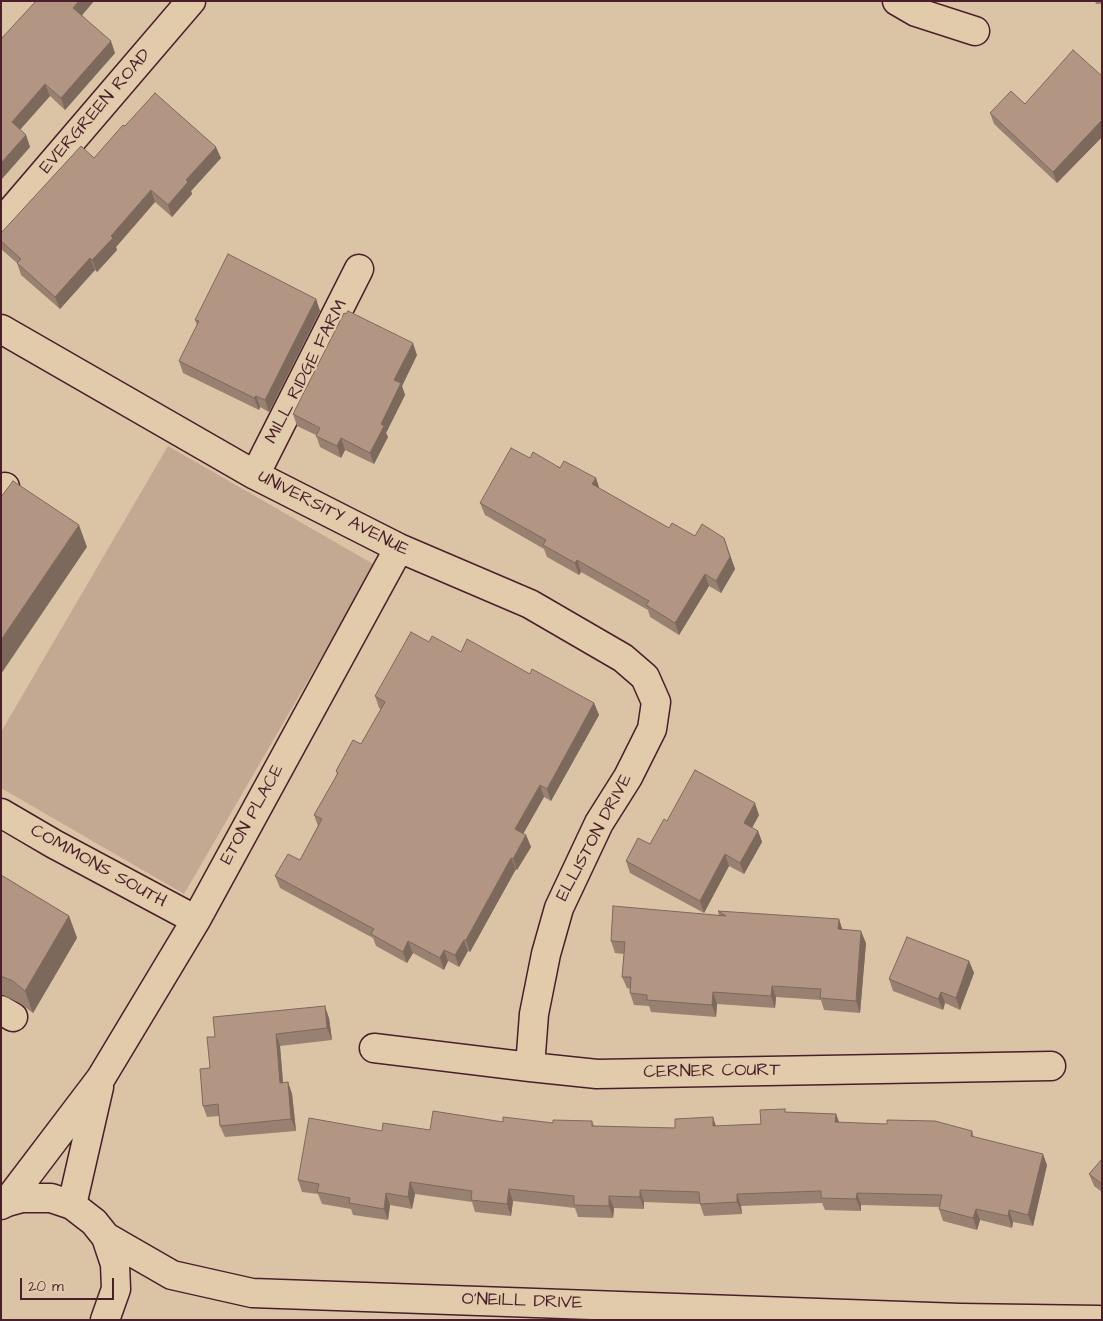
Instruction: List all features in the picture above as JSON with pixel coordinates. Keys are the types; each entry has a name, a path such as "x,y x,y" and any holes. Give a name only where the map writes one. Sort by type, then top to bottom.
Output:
{"street":[{"name":"EVERGREEN ROAD","path":"1,223 191,1"},
{"path":"897,1 916,12 975,31"},
{"name":"MILL RIDGE FARM","path":"254,475 359,269"},
{"name":"UNIVERSITY AVENUE","path":"1,329 254,475 399,548 530,604 623,658 645,677 656,702"},
{"name":"ETON PLACE","path":"4,1203 101,1078 196,920 399,548"},
{"name":"ELLISTON DRIVE","path":"530,1067 534,1014 546,954 559,908 599,824 628,777 652,729 656,702"},
{"name":"COMMONS SOUTH","path":"1,813 54,844 196,920"},
{"name":"CERNER COURT","path":"374,1048 597,1074 1051,1066"},
{"name":"ETON PLACE","path":"72,1205 101,1078"},
{"name":"O'NEILL DRIVE","path":"4,1203 22,1198 51,1198 72,1205 94,1222 106,1237 115,1264 116,1289 104,1320"},
{"name":"O'NEILL DRIVE","path":"106,1237 172,1275 252,1293 960,1318 1100,1320"}],"shaded area":[{"path":"168,446 375,565 184,894 1,788 1,732"}],"building":[{"path":"36,1 79,1 73,8 111,41 61,98 45,84 12,122 26,135 1,163 1,39"},
{"path":"1073,50 1102,76 1102,120 1053,172 990,113 1011,91 1025,104"},
{"path":"155,93 216,147 186,180 188,182 168,205 151,190 111,236 113,238 92,260 90,258 55,297 17,263 21,259 1,241 1,233 81,146 94,158"},
{"path":"228,254 316,299 265,400 256,396 254,398 179,361 199,321 195,320"},
{"path":"348,311 413,343 394,380 401,383 381,424 384,426 370,453 341,438 337,446 316,436 320,428 293,414 344,313 346,314"},
{"path":"511,448 530,458 533,452 560,468 564,461 596,478 592,484 669,528 672,523 695,536 702,524 724,538 730,557 716,581 705,574 675,623 646,605 649,601 577,560 575,563 543,545 546,540 480,503"},
{"path":"13,481 79,525 1,640 1,497"},
{"path":"411,632 429,642 432,636 461,652 467,639 530,674 532,669 594,703 547,789 540,785 515,829 526,835 513,859 511,858 466,940 464,940 455,955 444,950 440,958 408,941 403,952 371,934 374,929 275,876 288,854 300,860 322,819 314,815 338,773 336,771 353,740 361,744 385,702 375,696"},
{"path":"695,770 755,803 744,823 758,831 740,863 725,854 700,901 626,861 638,838 650,844 664,819 667,821"},
{"path":"1,875 69,916 25,991 13,981 1,976"},
{"path":"613,906 726,916 718,911 839,919 838,929 861,931 856,1001 820,998 821,989 772,986 771,996 713,992 712,1005 647,1000 647,995 630,993 631,977 622,977 625,942 611,941"},
{"path":"907,937 969,961 956,998 941,992 938,999 889,979"},
{"path":"325,1006 327,1028 276,1034 280,1083 288,1082 291,1119 220,1126 218,1104 203,1106 200,1069 210,1068 207,1037 215,1037 213,1017"},
{"path":"785,1109 785,1112 836,1114 835,1122 887,1124 887,1120 935,1121 972,1131 971,1136 1043,1154 1028,1215 1009,1210 1008,1216 976,1209 973,1218 939,1209 942,1195 857,1193 856,1199 821,1198 821,1191 737,1194 737,1202 700,1204 699,1192 640,1190 640,1197 609,1196 609,1206 574,1205 574,1196 509,1189 507,1204 471,1200 472,1191 410,1182 408,1197 386,1193 384,1209 349,1203 350,1198 317,1192 319,1184 298,1180 309,1118 382,1131 383,1123 430,1130 433,1111 503,1122 503,1117 553,1123 553,1120 592,1121 592,1126 675,1128 675,1119 713,1117 713,1126 761,1124 760,1110"},
{"path":"1102,1159 1102,1184 1089,1174"}]}
